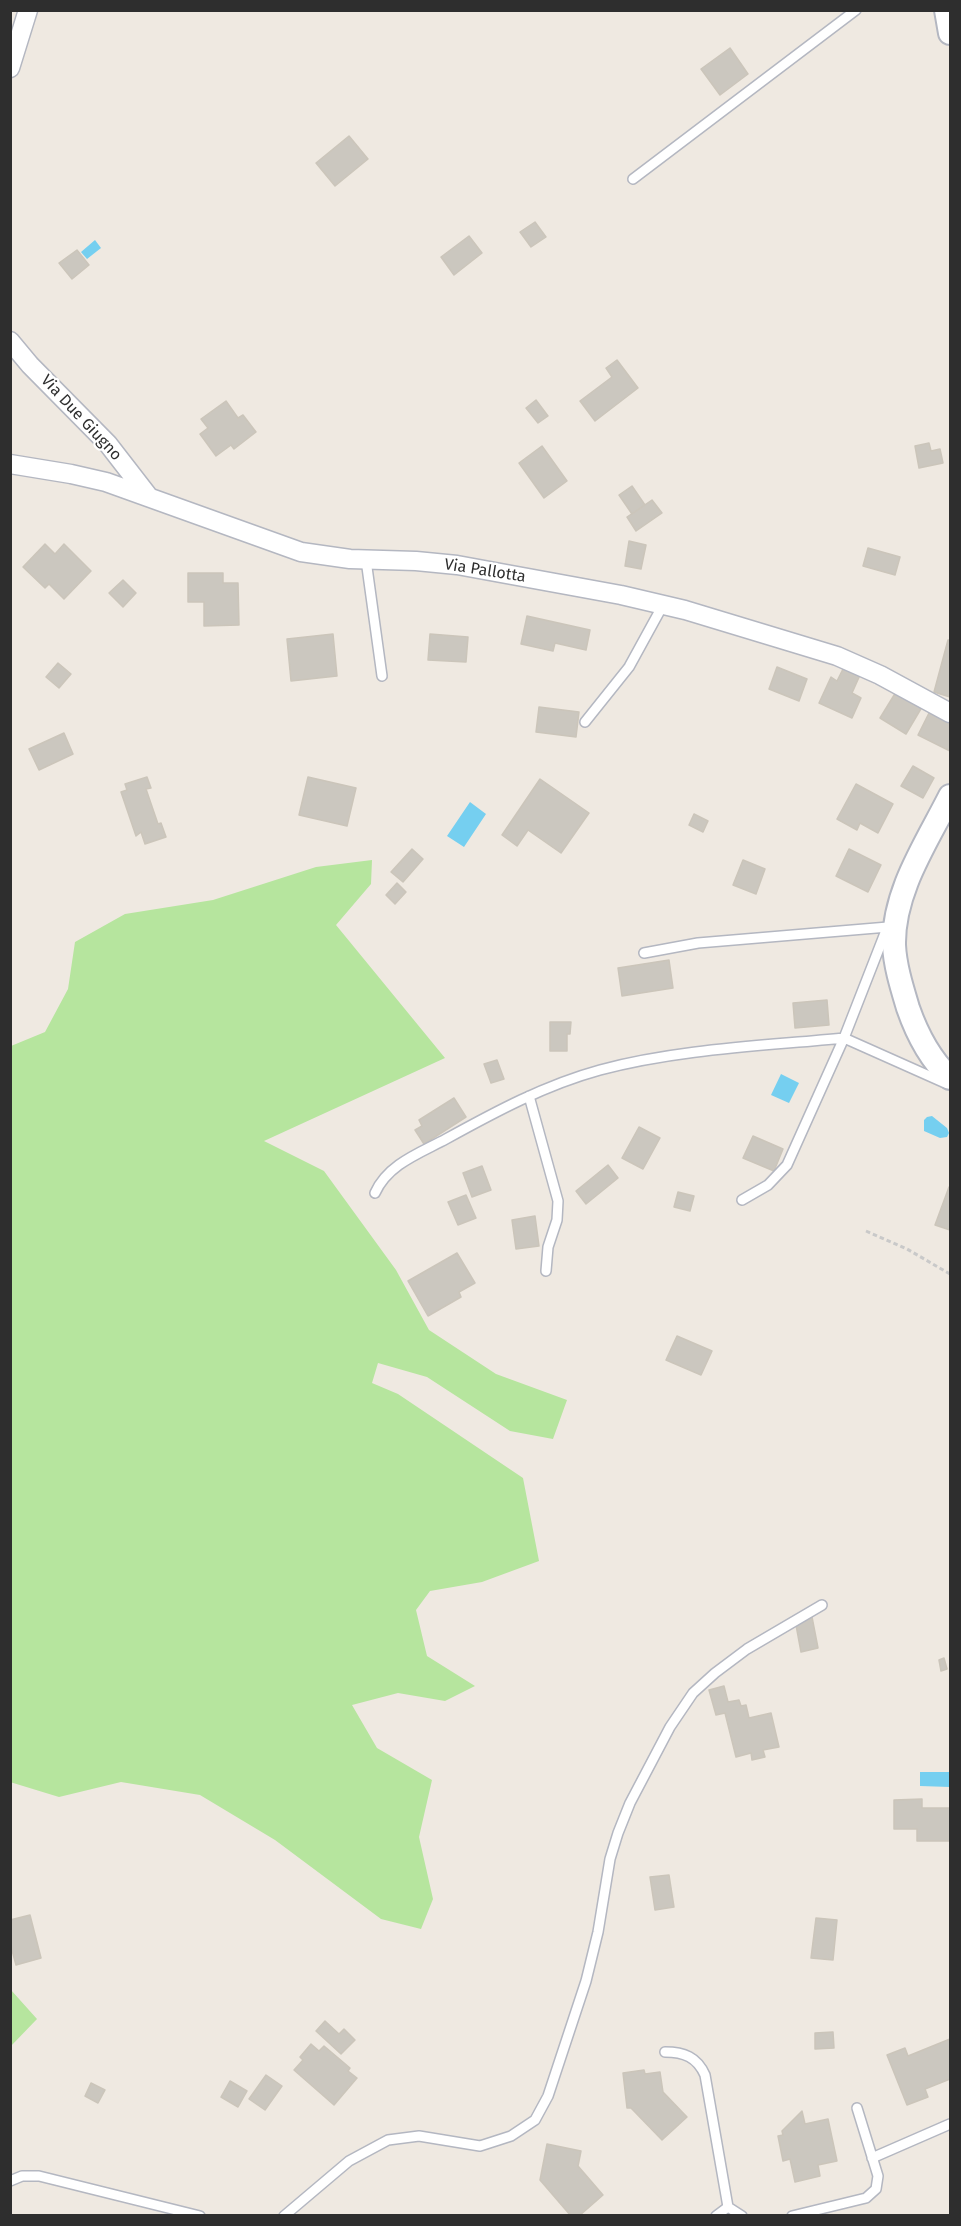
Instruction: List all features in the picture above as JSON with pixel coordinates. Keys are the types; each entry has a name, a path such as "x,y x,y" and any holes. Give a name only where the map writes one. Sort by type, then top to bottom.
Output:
{"street":[{"path":"10,68 28,10"},
{"path":"946,10 951,33"},
{"name":"Via Due Giugno","path":"10,341 30,365 108,444 149,497"},
{"name":"Via Pallotta","path":"10,464 83,476 149,497 292,549 329,557 465,566 663,605 837,656 880,675 951,713"},
{"path":"951,796 907,881 894,943 897,969 910,1013 933,1060 951,1078"}],"lane":[{"path":"633,179 856,10"},
{"path":"366,560 382,676"},
{"path":"585,722 629,667 663,605"},
{"path":"742,1200 768,1185 787,1165 811,1107 844,1038 907,881"},
{"path":"644,952 698,943 888,927"},
{"path":"375,1193 380,1182 394,1168 494,1113 529,1096 581,1076 636,1061 844,1038 951,1085"},
{"path":"529,1096 558,1201 557,1220 548,1247 546,1271"},
{"path":"284,2216 349,2161 388,2140 419,2136 480,2146 511,2136 535,2120 557,2071 588,1973 598,1932 610,1858 618,1833 633,1797 670,1727 693,1693 714,1673 747,1649 822,1605"},
{"path":"665,2052 687,2055 698,2063 705,2075 728,2207 742,2216"},
{"path":"792,2216 859,2200 872,2194 878,2184 857,2108"},
{"path":"872,2158 951,2124"},
{"path":"10,2181 22,2176 39,2176 200,2216"},
{"path":"716,2216 728,2207"}],"path":[{"path":"866,1231 907,1249 951,1274"}],"green space":[{"path":"372,860 371,884 336,925 445,1058 264,1141 324,1171 396,1270 429,1330 496,1374 567,1400 553,1439 510,1431 427,1377 378,1363 372,1383 398,1394 523,1478 539,1561 482,1582 430,1591 416,1610 427,1656 475,1686 445,1701 398,1693 352,1705 377,1748 432,1780 419,1837 433,1899 421,1929 381,1919 275,1840 200,1795 121,1782 59,1797 10,1782 11,1046 45,1032 68,989 75,942 125,914 213,900 316,867"},
{"path":"11,1990 37,2019 11,2046"}],"water":[{"path":"95,240 101,248 87,259 81,252"},
{"path":"470,802 486,814 464,847 447,836"},
{"path":"781,1074 799,1083 789,1103 771,1095"},
{"path":"932,1116 947,1128 949,1133 947,1137 940,1138 924,1131 924,1120"},
{"path":"920,1772 950,1772 950,1787 920,1786"}],"building":[{"path":"730,48 748,74 720,95 701,69"},
{"path":"349,136 368,159 335,186 316,163"},
{"path":"535,222 546,237 531,247 520,232"},
{"path":"469,236 482,253 454,275 441,257"},
{"path":"77,250 89,265 72,279 59,263"},
{"path":"617,360 638,388 595,421 580,401 612,377 606,368"},
{"path":"536,400 548,416 538,423 526,408"},
{"path":"226,401 238,418 243,415 256,432 234,449 231,445 216,456 200,434 208,428 201,419"},
{"path":"929,443 931,451 940,449 943,463 919,468 915,446"},
{"path":"542,446 567,481 544,498 519,463"},
{"path":"632,486 645,505 632,514 619,495"},
{"path":"652,500 662,513 636,531 627,517"},
{"path":"629,541 646,545 641,569 625,566"},
{"path":"45,544 55,554 64,544 91,571 64,599 49,584 45,588 23,567"},
{"path":"868,548 900,557 895,575 863,566"},
{"path":"188,573 223,573 223,583 238,583 239,625 204,626 204,602 188,602"},
{"path":"123,580 136,593 123,607 109,593"},
{"path":"527,616 590,630 586,650 555,643 553,651 521,644"},
{"path":"333,634 337,676 291,681 287,639"},
{"path":"430,634 468,637 466,662 428,660"},
{"path":"948,640 950,640 950,697 934,692"},
{"path":"58,663 71,674 59,688 46,677"},
{"path":"777,667 807,679 799,701 769,689"},
{"path":"844,667 860,675 852,693 861,698 852,718 819,703 831,677 837,681"},
{"path":"896,692 922,707 906,734 880,718"},
{"path":"539,707 579,712 576,737 536,732"},
{"path":"930,711 950,721 950,751 918,735"},
{"path":"64,733 73,754 39,770 29,749"},
{"path":"913,766 934,778 923,798 901,786"},
{"path":"147,777 151,788 146,789 158,824 161,823 166,837 145,844 141,832 136,836 121,792 127,790 125,784"},
{"path":"308,777 356,788 347,826 299,815"},
{"path":"540,779 589,813 561,853 528,830 517,846 502,835"},
{"path":"856,784 893,804 878,833 860,823 857,830 837,819"},
{"path":"694,814 708,821 703,832 689,825"},
{"path":"412,849 423,859 403,882 391,872"},
{"path":"849,849 881,865 868,892 836,876"},
{"path":"743,860 765,869 756,894 733,885"},
{"path":"397,883 406,892 395,904 386,895"},
{"path":"669,960 673,988 622,996 618,968"},
{"path":"827,1000 829,1025 795,1028 793,1003"},
{"path":"550,1022 571,1022 570,1034 567,1034 567,1051 550,1051"},
{"path":"497,1060 504,1079 491,1083 484,1064"},
{"path":"454,1098 466,1117 424,1144 415,1130 422,1126 419,1120"},
{"path":"639,1127 660,1138 643,1169 622,1158"},
{"path":"753,1136 783,1149 774,1171 743,1158"},
{"path":"608,1165 618,1178 586,1204 576,1191"},
{"path":"482,1166 491,1190 472,1197 463,1173"},
{"path":"950,1188 950,1230 935,1225"},
{"path":"678,1192 694,1196 690,1211 674,1207"},
{"path":"466,1195 476,1218 458,1225 448,1202"},
{"path":"535,1216 539,1246 516,1249 512,1220"},
{"path":"457,1253 475,1283 459,1292 461,1297 428,1316 408,1281"},
{"path":"677,1336 712,1351 701,1375 666,1360"},
{"path":"812,1617 818,1648 801,1652 796,1625"},
{"path":"944,1658 947,1669 941,1671 939,1660"},
{"path":"724,1686 728,1702 739,1700 741,1706 746,1705 749,1718 771,1713 779,1747 763,1750 765,1757 752,1760 751,1753 736,1757 725,1713 716,1715 709,1690"},
{"path":"922,1799 922,1808 950,1808 950,1841 917,1841 917,1829 894,1829 894,1800"},
{"path":"669,1875 674,1907 655,1910 650,1877"},
{"path":"30,1915 41,1958 16,1965 10,1943 10,1920"},
{"path":"816,1918 837,1920 833,1960 811,1958"},
{"path":"325,2021 339,2034 344,2029 355,2040 341,2054 316,2031"},
{"path":"833,2032 834,2048 815,2049 815,2033"},
{"path":"950,2039 950,2079 925,2089 928,2097 907,2105 887,2055 905,2048 908,2056"},
{"path":"311,2044 319,2051 324,2046 350,2068 348,2071 357,2078 334,2105 294,2070 303,2060 300,2057"},
{"path":"644,2070 645,2074 660,2072 663,2092 687,2117 662,2140 631,2108 627,2108 623,2073"},
{"path":"266,2075 282,2086 265,2110 249,2099"},
{"path":"230,2081 247,2091 238,2107 221,2097"},
{"path":"91,2083 105,2090 98,2103 85,2096"},
{"path":"802,2111 805,2124 828,2119 837,2161 818,2165 820,2176 795,2182 790,2159 783,2161 778,2136 783,2135 782,2131"},
{"path":"547,2144 581,2151 578,2166 603,2195 579,2216 571,2216 540,2180"}]}
